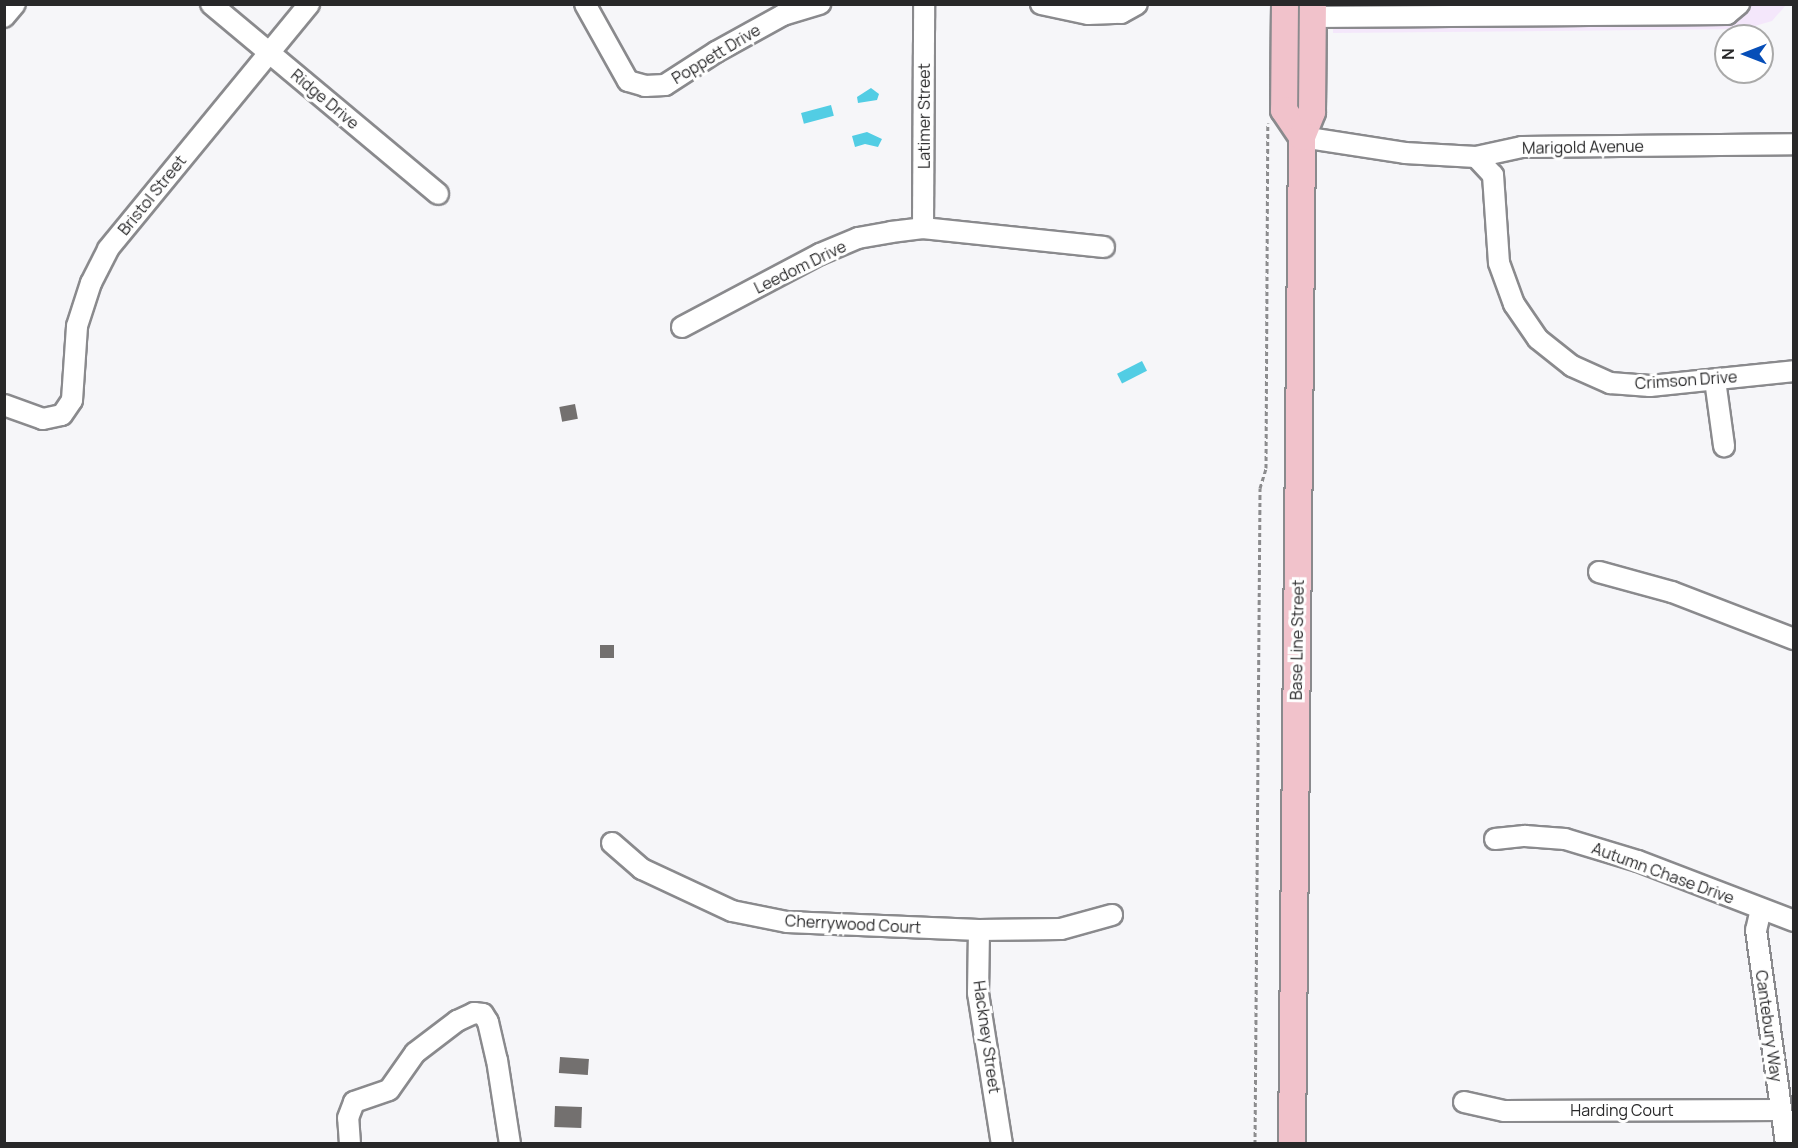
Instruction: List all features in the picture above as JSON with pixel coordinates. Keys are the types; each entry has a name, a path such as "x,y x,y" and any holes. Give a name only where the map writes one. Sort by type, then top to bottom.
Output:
{"main road":[{"path":"1285,4 1284,110 1302,137"},
{"name":"Base Line Street","path":"1292,1143 1302,137 1312,112 1313,11"}],"street":[{"path":"4,16 15,4"},
{"name":"Ridge Drive","path":"211,4 438,194"},
{"name":"Bristol Street","path":"4,405 43,419 62,415 72,400 77,326 91,283 108,249 309,4"},
{"name":"Poppett Drive","path":"585,4 628,81 645,86 665,85 716,52 783,15 820,4"},
{"name":"Latimer Street","path":"923,228 924,4"},
{"path":"1041,4 1088,14 1121,13 1137,4"},
{"path":"1313,11 1727,14 1739,4"},
{"name":"Marigold Avenue","path":"1302,137 1405,153 1476,157 1522,147 1794,144"},
{"name":"Crimson Drive","path":"1476,157 1493,175 1499,263 1514,304 1538,339 1572,366 1610,383 1650,386 1794,371"},
{"name":"Leedom Drive","path":"682,327 820,254 858,238 923,228 1104,247"},
{"path":"1715,380 1724,446"},
{"path":"1599,572 1672,592 1794,639"},
{"name":"Autumn Chase Drive","path":"1495,839 1525,836 1565,839 1638,861 1794,921"},
{"name":"Cherrywood Court","path":"612,843 642,869 732,911 787,922 979,930 1061,929 1112,915"},
{"name":"Cantebury Way","path":"1761,909 1756,930 1786,1143"},
{"name":"Hackney Street","path":"979,930 978,993 1002,1143"},
{"path":"350,1143 348,1118 354,1102 389,1090 415,1053 457,1021 474,1013 483,1014 488,1022 497,1060 510,1143"},
{"name":"Harding Court","path":"1464,1102 1504,1111 1781,1110"}],"path":[{"path":"1255,1143 1260,488 1266,468 1268,111"}],"shaded area":[{"path":"1333,5 1786,5 1772,21 1762,24 1714,24 1714,29 1333,33"}],"water":[{"path":"871,88 879,94 877,100 858,103 857,97"},
{"path":"831,105 834,116 804,124 801,113"},
{"path":"867,132 882,139 878,147 865,144 855,147 852,136"},
{"path":"1142,361 1147,371 1122,384 1117,374"}],"building":[{"path":"575,404 578,419 562,422 559,407"},
{"path":"600,645 614,645 614,658 600,658"},
{"path":"560,1057 589,1059 588,1075 559,1073"},
{"path":"555,1106 582,1107 581,1128 554,1127"}]}
